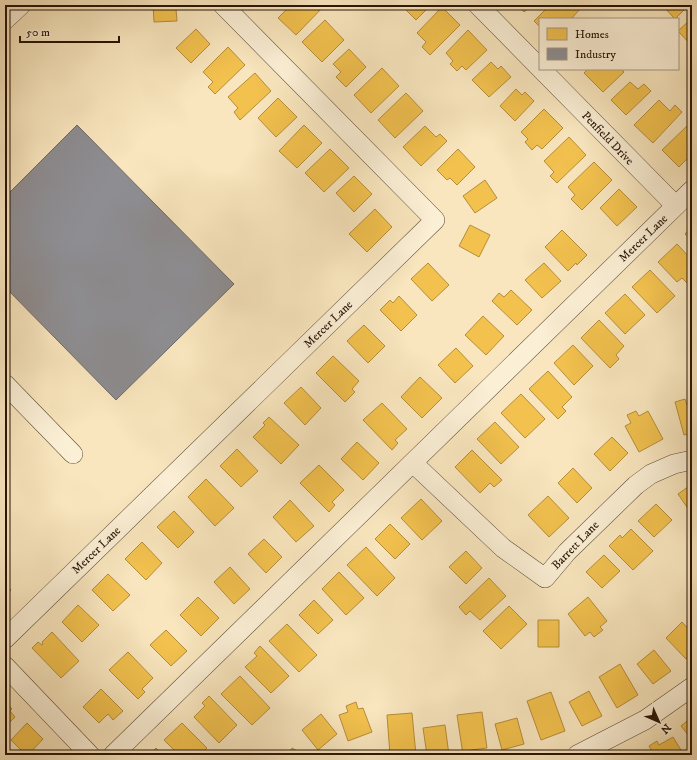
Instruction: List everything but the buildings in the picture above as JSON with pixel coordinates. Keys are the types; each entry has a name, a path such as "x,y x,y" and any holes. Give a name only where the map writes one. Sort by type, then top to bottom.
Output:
{"street":[{"path":"5,20 21,5"},
{"name":"Mercer Lane","path":"5,639 435,220 223,5"},
{"name":"Penfield Drive","path":"478,5 539,67"},
{"name":"Penfield Drive","path":"542,70 676,206"},
{"name":"Mercer Lane","path":"113,755 692,190"},
{"path":"5,384 73,454"},
{"name":"Barrett Lane","path":"413,463 503,548 545,578 567,552 636,484 651,474 674,464 692,460"},
{"path":"5,666 90,755"},
{"path":"577,755 645,720 692,687"}]}
